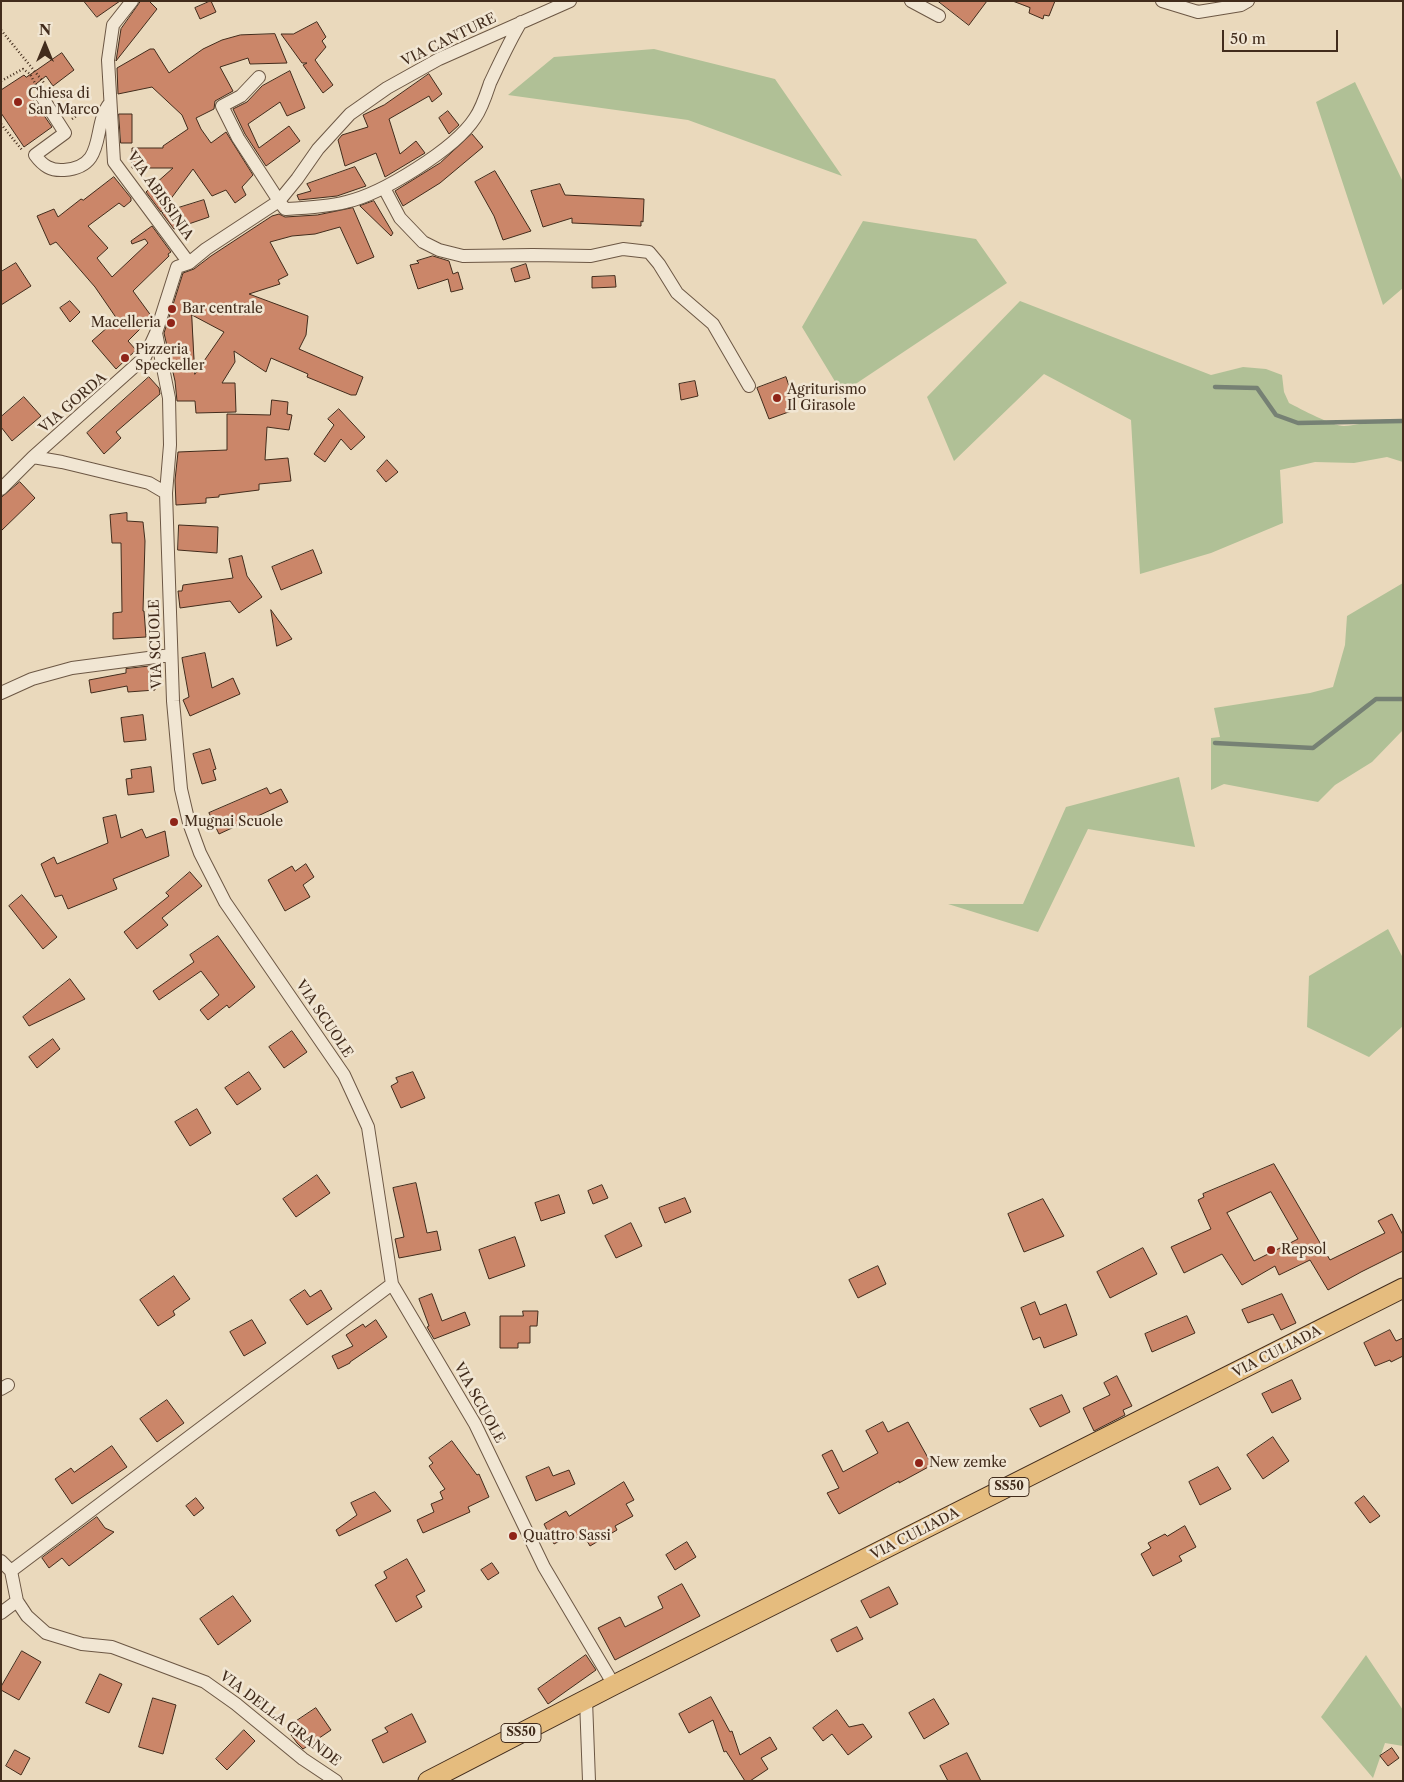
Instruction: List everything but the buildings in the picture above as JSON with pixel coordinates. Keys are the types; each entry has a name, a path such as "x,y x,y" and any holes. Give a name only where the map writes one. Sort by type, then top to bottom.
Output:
{"main road":[{"name":"VIA CULIADA","path":"428,1781 614,1685 1403,1288"}],"street":[{"name":"VIA ABISSINIA","path":"132,1 113,25 108,60 104,102 114,162 189,263"},
{"path":"521,22 570,1"},
{"path":"911,1 938,16"},
{"path":"1162,1 1198,12 1248,1"},
{"name":"VIA CANTURE","path":"279,201 286,209 302,209 346,202 384,188 426,162 455,140 475,118 504,51 521,22"},
{"name":"VIA CANTURE","path":"156,333 177,267 189,263 206,249 279,201 318,149 350,114 387,88 439,59 521,22"},
{"path":"259,77 241,96 222,106 238,138 279,201"},
{"path":"45,92 65,133 35,155 42,164 51,169 75,169 84,164 92,155 98,143 104,102"},
{"path":"384,188 400,218 423,242 439,250 464,256 591,256 623,249 649,252 677,293 713,324 749,386"},
{"name":"VIA GORDA","path":"1,488 145,357 156,333"},
{"name":"VIA SCUOLE","path":"156,333 169,398 170,444 166,493 173,701 182,789 189,823 200,853 225,902 344,1076 368,1127 392,1284 475,1424 544,1567 614,1685"},
{"path":"33,457 149,483 166,493"},
{"path":"1,693 32,680 72,668 171,654"},
{"path":"1,1562 11,1571 392,1284"},
{"name":"VIA DELLA GRANDE","path":"11,1571 17,1601 28,1616 46,1633 82,1644 112,1648 205,1682 236,1704 303,1759 336,1781"},
{"path":"1,1613 17,1601"},
{"path":"586,1700 589,1781"}],"path":[{"path":"1,30 45,92"},
{"path":"1,81 23,69 30,74 45,92"},
{"path":"65,123 104,102"},
{"path":"1,124 21,150 28,148 35,155"}],"green space":[{"path":"654,49 775,79 842,176 688,120 508,95 554,57"},
{"path":"1355,82 1403,182 1403,288 1383,305 1316,102"},
{"path":"863,221 976,239 1007,283 842,393 802,327"},
{"path":"1020,301 1211,375 1243,367 1266,369 1282,375 1284,392 1289,403 1332,423 1344,426 1388,419 1403,420 1403,462 1387,457 1354,463 1315,462 1280,470 1283,523 1211,553 1140,574 1131,420 1044,374 954,461 927,397"},
{"path":"1403,583 1403,730 1372,762 1335,785 1318,802 1224,784 1211,790 1211,738 1220,737 1214,708 1310,693 1333,687 1345,645 1347,616"},
{"path":"1179,777 1195,847 1088,829 1038,932 948,904 1023,904 1066,807"},
{"path":"1388,929 1403,958 1403,1026 1369,1057 1307,1027 1309,976"},
{"path":"1366,1655 1403,1710 1403,1746 1385,1743 1373,1778 1321,1717"}],"waterway":[{"path":"1215,387 1257,388 1276,415 1298,423 1403,421"},
{"path":"1215,743 1313,748 1376,699 1403,699"}],"place":[{"name":"Chiesa di San Marco","path":"18,102"},
{"name":"Bar centrale","path":"172,309"},
{"name":"Macelleria","path":"171,323"},
{"name":"Pizzeria Speckeller","path":"125,358"},
{"name":"Agriturismo Il Girasole","path":"777,398"},
{"name":"Mugnai Scuole","path":"174,822"},
{"name":"Repsol","path":"1271,1250"},
{"name":"New zemke","path":"919,1463"},
{"name":"Quattro Sassi","path":"513,1536"}]}
